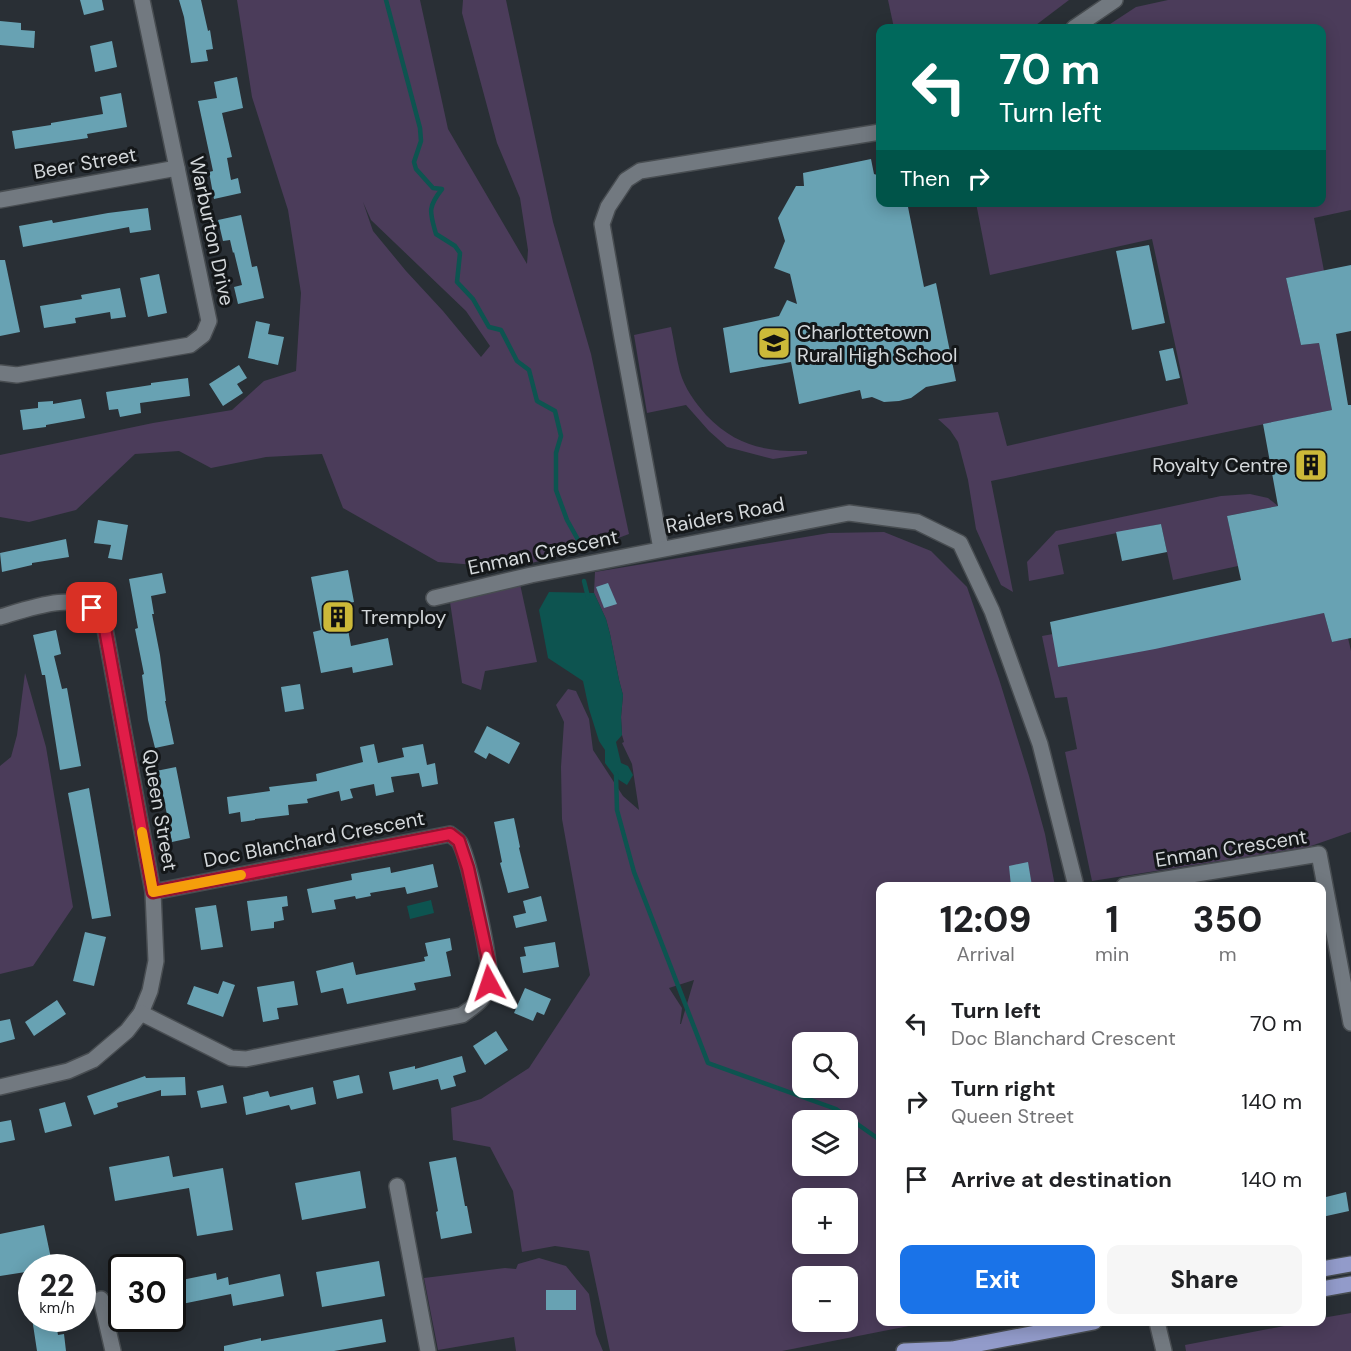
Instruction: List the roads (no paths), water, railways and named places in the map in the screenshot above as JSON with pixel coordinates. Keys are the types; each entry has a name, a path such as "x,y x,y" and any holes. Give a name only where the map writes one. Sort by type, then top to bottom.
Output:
{"main road":[{"path":"1326,1268 1351,1264"},
{"path":"1326,1288 1351,1284"},
{"path":"904,1351 949,1350 1073,1326"}],"street":[{"name":"Warburton Drive","path":"0,373 17,375 190,345 203,335 209,321 142,0"},
{"path":"1080,24 1114,0"},
{"name":"Raiders Road","path":"876,133 640,171 626,180 608,207 602,224 661,549 849,513 917,522 960,543 992,611 1040,744 1075,882"},
{"name":"Beer Street","path":"0,200 177,168"},
{"name":"Enman Crescent","path":"434,597 531,574 661,549"},
{"name":"Queen Street","path":"0,617 49,603 68,602 83,604 101,615 153,892 156,961 150,991 141,1012 127,1031 93,1060 68,1071 0,1087"},
{"name":"Doc Blanchard Crescent","path":"141,1012 231,1058 246,1059 462,1015 482,1000 489,983 489,964 468,868 459,841 450,834 153,892"},
{"name":"Enman Crescent","path":"1148,882 1319,854 1324,882"},
{"name":"Enman Crescent","path":"1326,891 1351,1023"},
{"path":"396,1186 428,1351"},
{"path":"101,1299 113,1351"},
{"path":"1158,1326 1164,1351"}],"waterway":[{"path":"386,0 420,128 421,141 414,162 416,169 433,188 442,189 431,210 436,234 455,246 460,253 457,282 473,299 489,327 501,330 517,361 529,370 537,401 555,411 561,436 556,453 556,490 567,520 581,545"},
{"path":"584,581 588,597"},
{"path":"616,774 617,810 634,872 708,1063 836,1109 876,1137"}],"place":[{"name":"Charlottetown Rural High School","path":"774,343"},
{"name":"Royalty Centre","path":"1311,465"},
{"name":"Tremploy","path":"338,617"}]}
